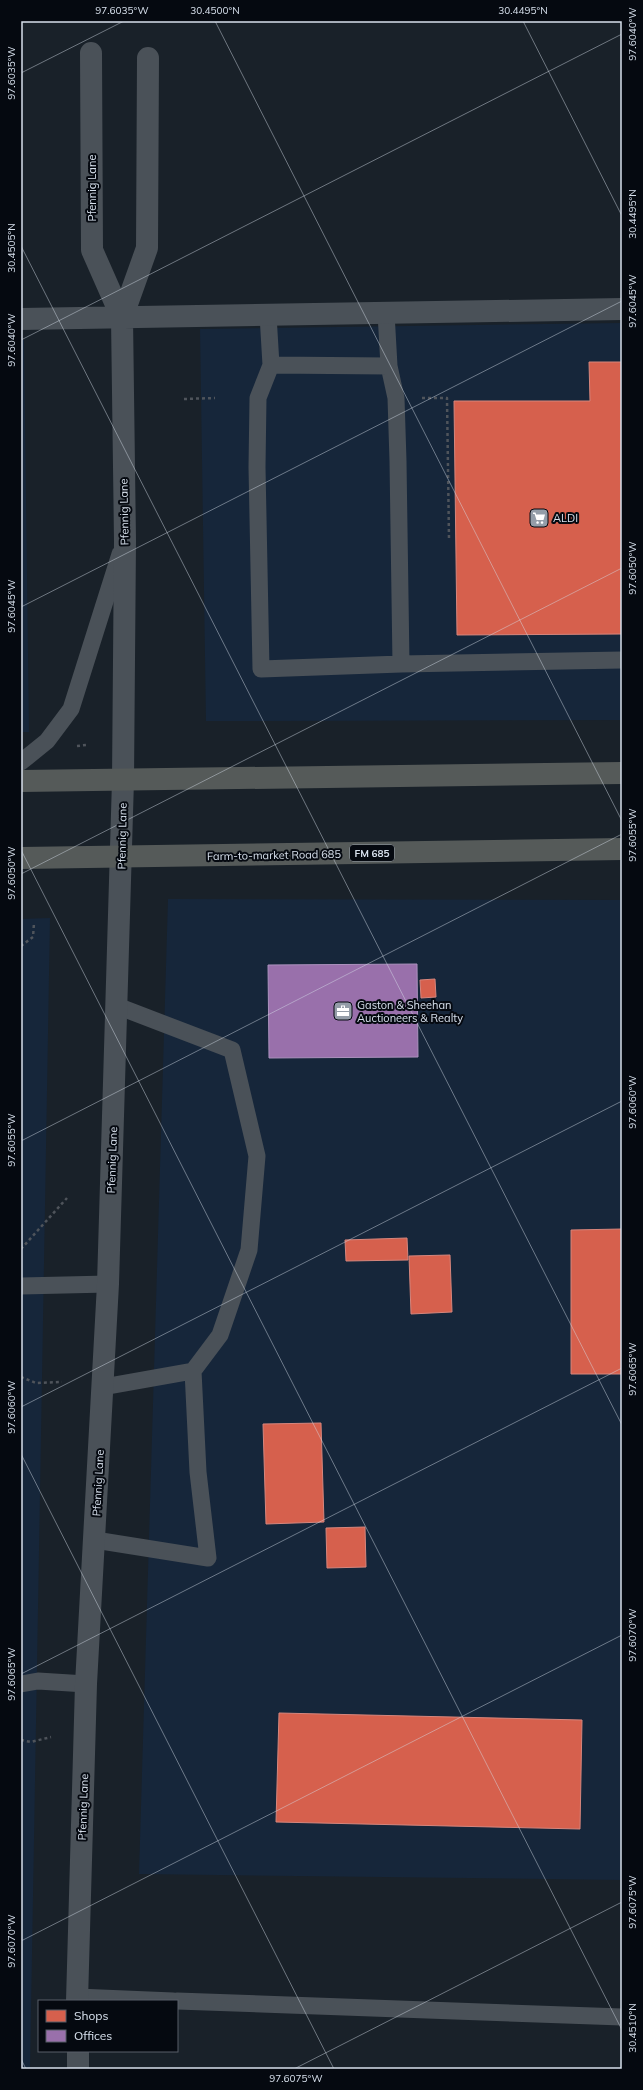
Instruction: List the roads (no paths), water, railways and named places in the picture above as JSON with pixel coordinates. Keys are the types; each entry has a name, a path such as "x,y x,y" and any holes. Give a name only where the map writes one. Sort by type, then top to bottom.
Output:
{"main road":[{"path":"21,782 622,773"},
{"name":"Farm-to-market Road 685","path":"21,858 622,849"}],"street":[{"name":"Pfennig Lane","path":"91,53 92,250 122,318"},
{"name":"Pfennig Lane","path":"77,1999 86,1684 108,1284 122,857 125,541 122,318 147,248 148,58"},
{"path":"21,319 622,309"},
{"path":"78,2052 78,2069"}],"lane":[{"path":"386,313 389,366 396,398 401,664"},
{"path":"268,315 271,365 258,398 258,553 261,669 401,664 622,660"},
{"path":"271,365 389,366"},
{"path":"21,762 47,741 71,709 125,541"},
{"path":"95,1540 208,1558 198,1472 193,1371 220,1335 249,1250 257,1156 232,1050 117,1006"},
{"path":"21,1286 108,1284"},
{"path":"103,1387 193,1371"},
{"path":"21,1684 38,1681 86,1684"},
{"path":"77,1999 125,2000"},
{"path":"178,2001 622,2017"}],"place":[{"name":"ALDI","path":"539,518"},
{"name":"Gaston & Sheehan Auctioneers & Realty","path":"343,1011"}]}
